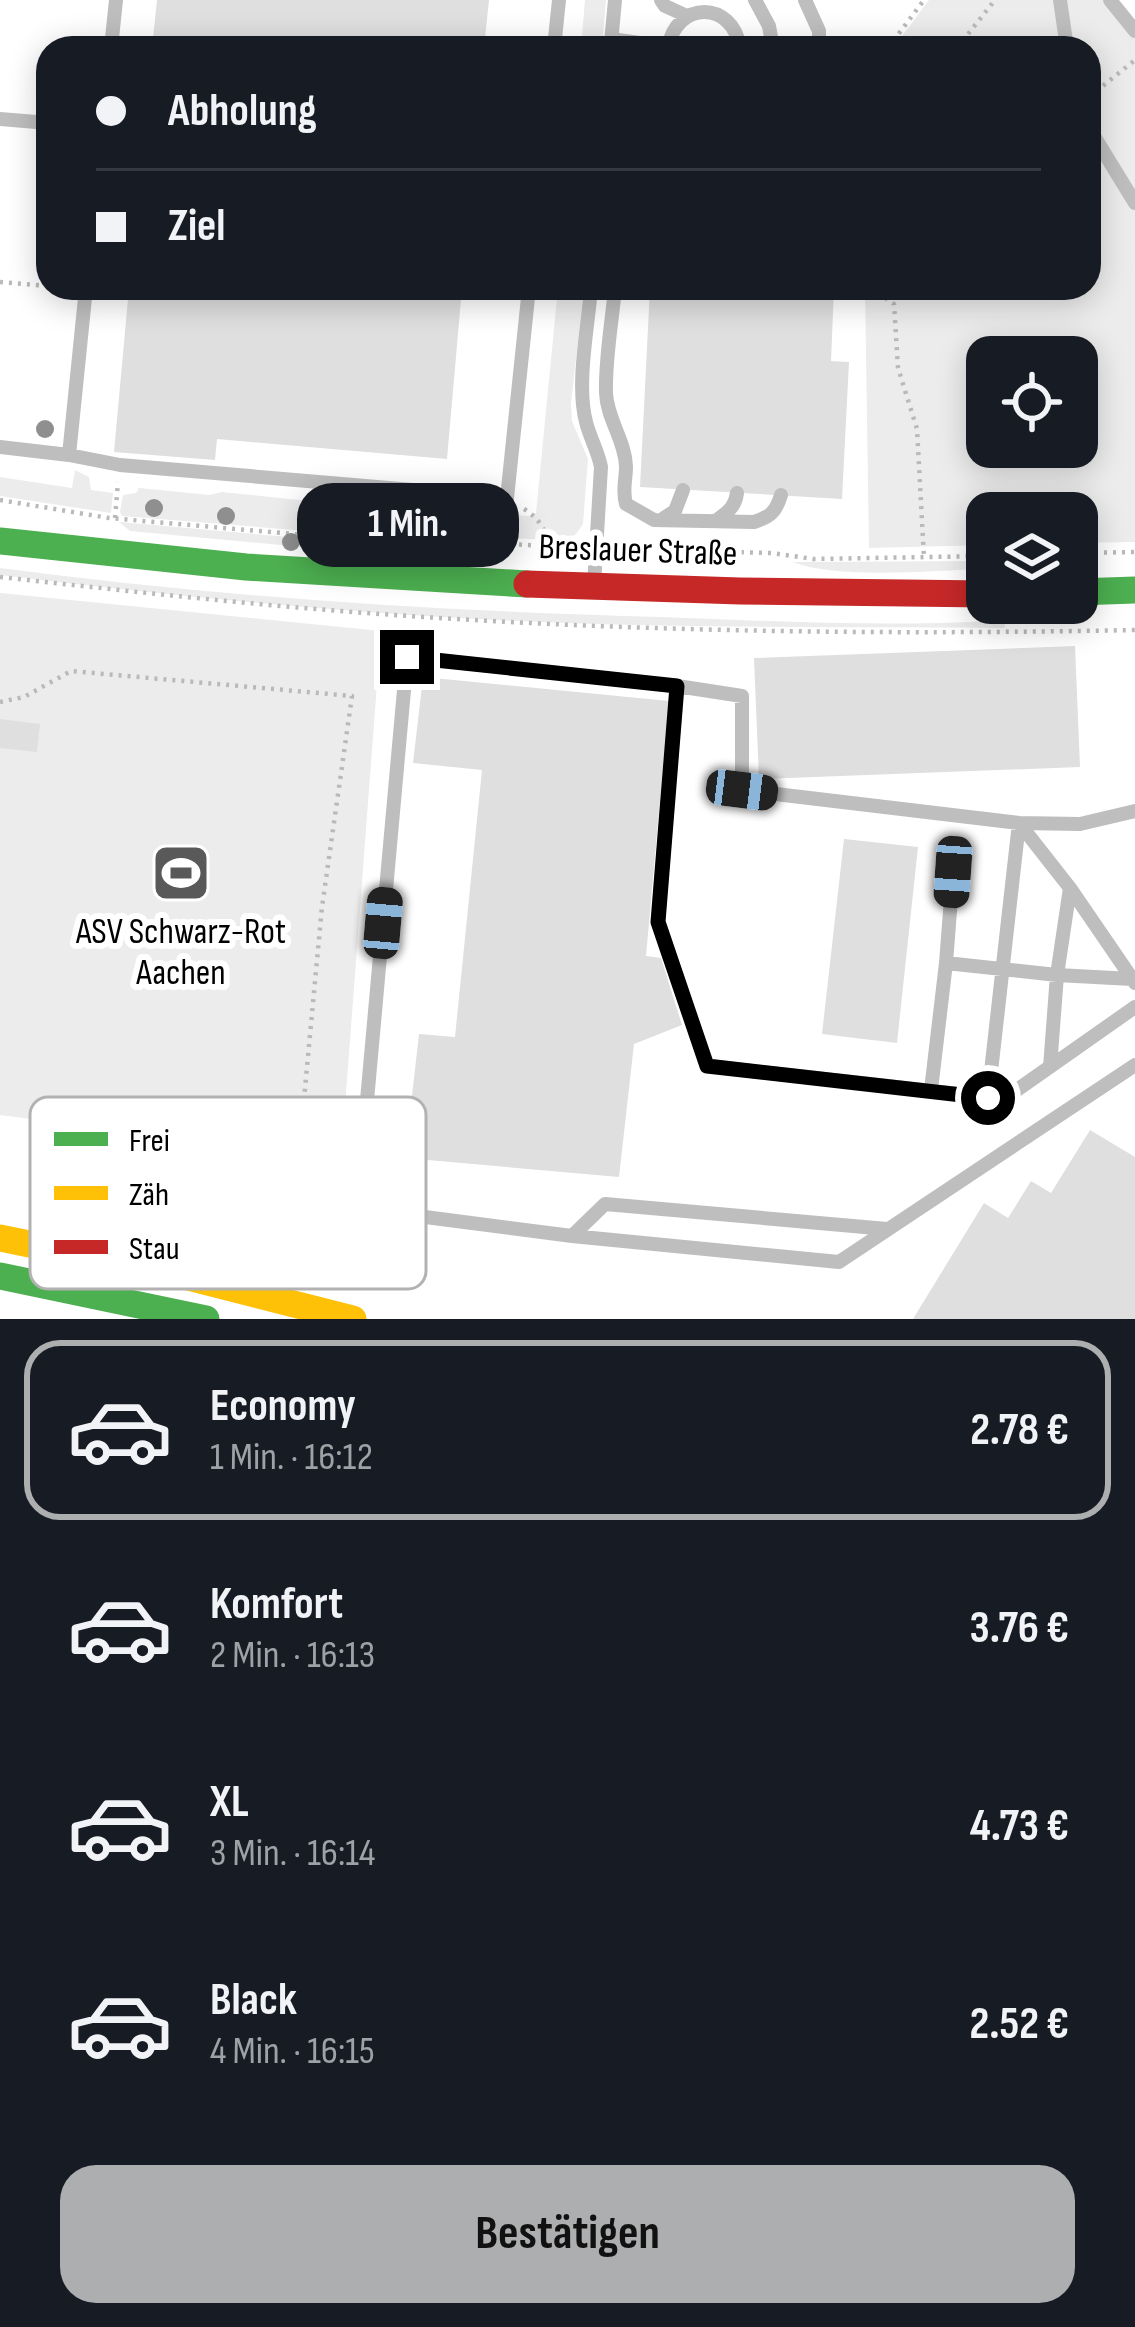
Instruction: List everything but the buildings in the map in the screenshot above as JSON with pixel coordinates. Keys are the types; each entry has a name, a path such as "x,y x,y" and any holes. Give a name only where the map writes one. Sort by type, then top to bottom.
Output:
{"main road":[{"name":"Breslauer Straße","path":"2,540 386,578 966,594"},
{"path":"1098,591 1135,590"},
{"path":"0,1238 30,1244"},
{"path":"0,1276 30,1282"},
{"path":"62,1289 206,1319"},
{"path":"235,1289 352,1319"}],"lane":[{"path":"112,36 116,0"},
{"path":"555,36 559,0"},
{"path":"612,36 615,0"},
{"path":"661,0 687,16"},
{"path":"754,0 771,36"},
{"path":"805,0 819,36"},
{"path":"1060,0 1065,36"},
{"path":"1110,0 1135,31"},
{"path":"670,36 677,24 698,12 721,15 738,36"},
{"path":"0,119 36,122"},
{"path":"1101,148 1135,203"},
{"path":"69,455 85,300"},
{"path":"0,447 120,465 507,498 528,300"},
{"path":"590,300 583,396 586,425 601,467 594,586"},
{"path":"614,300 606,391 609,417 626,466 622,490 626,504 661,520 754,522 769,517 781,496"},
{"path":"661,520 675,512 683,490"},
{"path":"714,522 730,510 737,493"},
{"path":"367,1097 407,657 742,696 742,790 1019,823 1080,824 1135,812"},
{"path":"677,686 658,922 707,1066 1004,1099 1135,1007"},
{"path":"1019,823 1134,981"},
{"path":"988,1098 1019,823"},
{"path":"931,1090 953,872"},
{"path":"1051,1066 1057,975 1070,888"},
{"path":"946,963 1134,981"},
{"path":"426,1217 839,1262 1135,1065"},
{"path":"572,1236 605,1204 887,1229"}],"path":[{"path":"897,36 925,0"},
{"path":"966,36 995,0"},
{"path":"1101,87 1135,60"},
{"path":"0,282 36,285"},
{"path":"887,300 893,304 898,368 917,429 924,558"},
{"path":"112,518 120,465"},
{"path":"507,498 535,516 550,547"},
{"path":"0,500 112,518 397,543 424,539 772,553 813,559 966,557"},
{"path":"1098,553 1135,552"},
{"path":"0,703 24,698 70,671 352,696 322,907 304,1097"}],"shaded area":[{"path":"585,0 606,0 603,36 582,36"},
{"path":"929,0 1115,0 1135,25 1135,542 1098,543 1098,492 966,492 966,546 869,548 865,300 1101,300 1101,36 902,36"},
{"path":"557,300 583,300 571,403 572,421 588,459 583,524 567,541 358,535 122,516 120,512 123,495 139,488 357,506 536,513"},
{"path":"75,470 89,477 91,490 113,493 111,513 0,496 0,477 72,488"},
{"path":"119,522 402,547 365,553 130,531"},
{"path":"966,561 966,570 836,571 792,562"},
{"path":"0,568 247,595 413,607 784,622 1005,624 1004,628 784,627 494,620 352,611 0,575"},
{"name":"ASV Schwarz-Rot Aachen","path":"0,593 381,631 346,1097 30,1097 30,1119 0,1115"}],"traffic: fast":[{"path":"0,541 246,567 527,584"},
{"path":"1098,591 1135,590"},
{"path":"0,1276 30,1282"},
{"path":"62,1289 206,1319"}],"traffic: slow":[{"path":"0,1238 30,1244"},
{"path":"235,1289 353,1319"}],"traffic: jam":[{"path":"527,584 966,594"}],"place":[{"name":"ASV Schwarz-Rot Aachen","path":"181,873"}],"route":[{"path":"407,657 677,686 658,922 707,1066 988,1098"}]}
